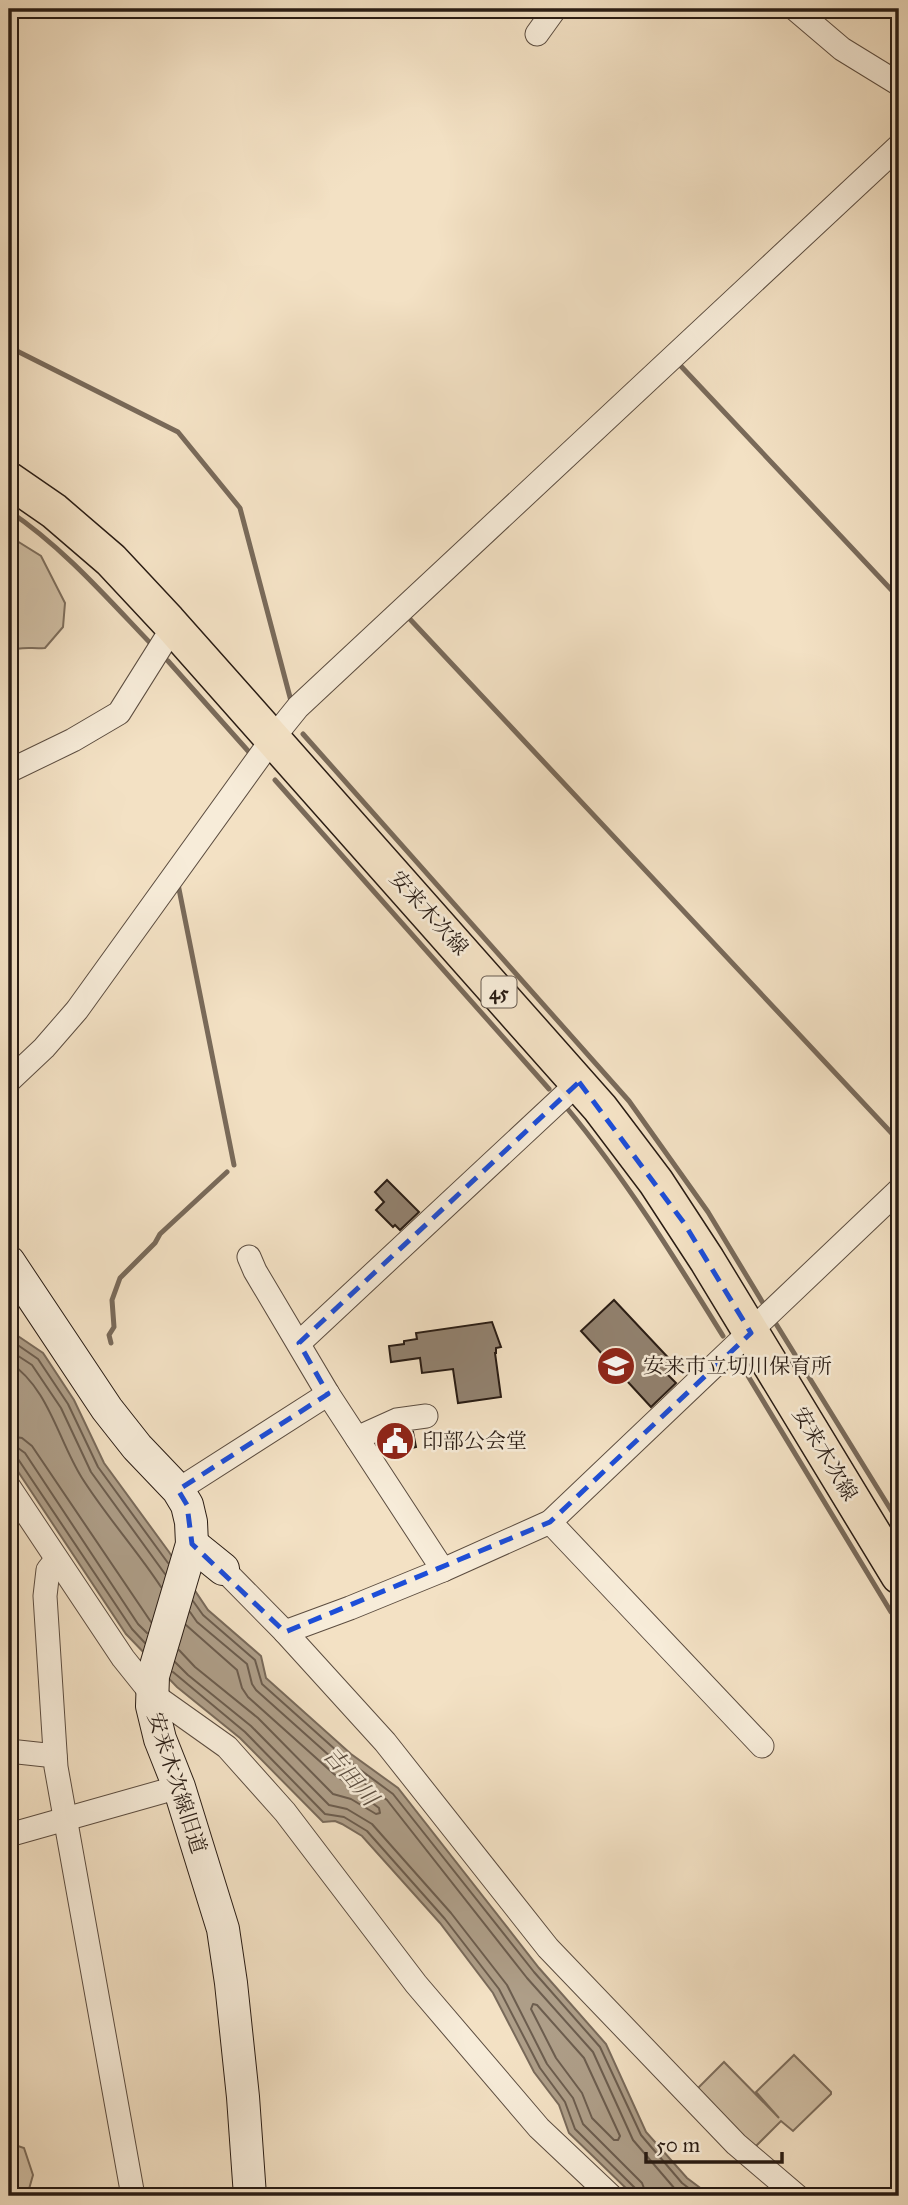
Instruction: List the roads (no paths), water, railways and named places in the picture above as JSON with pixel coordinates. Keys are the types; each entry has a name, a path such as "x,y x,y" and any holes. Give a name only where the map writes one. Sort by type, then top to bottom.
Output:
{"main road":[{"name":"安来木次線","path":"9,480 54,511 111,560 579,1082 656,1182 751,1332 899,1576"}],"street":[{"path":"537,34 555,9"},
{"path":"795,9 842,49 899,84"},
{"path":"9,1082 44,1048 77,1010 272,738 298,707 899,146"},
{"path":"9,771 74,740 119,713 173,627"},
{"path":"299,1343 579,1082"},
{"path":"285,1632 443,1570 550,1522 899,1190"},
{"path":"249,1257 328,1394 443,1570"},
{"name":"安来木次線旧道","path":"9,1262 107,1409 137,1447 178,1490 187,1505 191,1522 191,1548 152,1684 154,1718 217,1905 228,1954 250,2196"},
{"path":"178,1490 328,1394"},
{"path":"357,1438 397,1420 426,1416"},
{"path":"9,1487 123,1658 227,1747 285,1812 416,1984 530,2118 611,2196"},
{"path":"550,1522 762,1746"},
{"path":"191,1548 223,1569 285,1632 385,1742 548,1948 736,2144 797,2196"},
{"path":"57,1560 48,1570 45,1596 55,1756 134,2196"},
{"path":"9,1751 55,1756"},
{"path":"9,1835 178,1787"}],"water":[{"name":"吉田川","path":"9,1330 43,1353 74,1400 104,1463 208,1610 261,1656 266,1678 351,1754 398,1788 539,1968 606,2044 646,2132 687,2178 711,2196 634,2196 569,2133 559,2105 534,2072 493,1993 440,1923 362,1836 335,1821 323,1822 240,1738 177,1687 126,1634 9,1458"}],"waterway":[{"path":"9,347 178,432 240,508 291,701"},
{"path":"678,363 899,598"},
{"path":"9,511 67,558 154,647"},
{"path":"407,616 899,1141"},
{"path":"168,661 249,752"},
{"path":"303,734 629,1101 708,1212 766,1308"},
{"path":"275,780 549,1089"},
{"path":"178,884 234,1165"},
{"path":"566,1107 629,1190 723,1336"},
{"path":"111,1343 109,1335 114,1327 112,1300 120,1278 155,1243 160,1234 227,1172"},
{"path":"773,1319 899,1523"},
{"path":"745,1371 891,1612"}],"place":[{"name":"安来市立切川保育所","path":"616,1366"},
{"name":"印部公会堂","path":"395,1441"}]}
